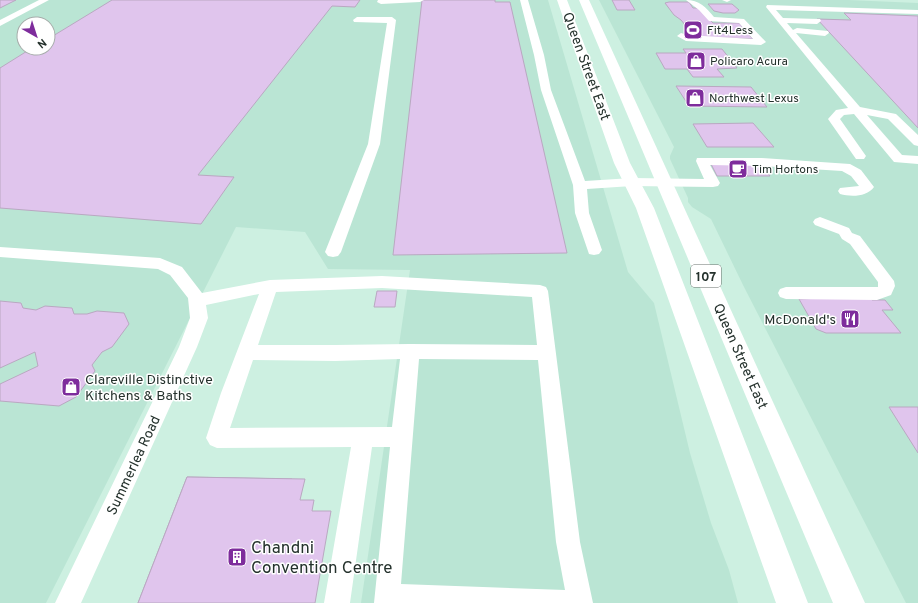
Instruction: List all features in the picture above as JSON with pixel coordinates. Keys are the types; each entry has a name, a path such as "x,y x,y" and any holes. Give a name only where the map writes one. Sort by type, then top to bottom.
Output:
{"main road":[{"name":"Queen Street East","path":"584,0 666,183 849,603"},
{"path":"589,0 595,12 590,14"},
{"name":"Queen Street East","path":"562,3 622,163 645,208 789,602"}],"street":[{"path":"0,23 45,0"},
{"path":"382,0 381,2 420,0"},
{"path":"524,0 539,55 546,90 580,185 582,213 594,250"},
{"path":"681,36 686,38 761,42 741,21 712,19 702,8 690,0"},
{"path":"333,252 374,144 392,20 397,7"},
{"path":"918,12 770,7 898,159 918,160"},
{"path":"777,16 841,16"},
{"path":"777,16 817,21"},
{"path":"357,20 392,20"},
{"path":"789,31 825,33"},
{"path":"860,156 834,119 840,112 857,110 892,116 918,142"},
{"path":"580,185 632,182 713,183 702,161 762,162 845,167 856,173 867,187 860,191 845,192"},
{"path":"786,293 877,294 885,291 887,286 881,272 862,262 846,240 847,236 844,231 820,222"},
{"name":"Summerlea Road","path":"0,252 160,264 176,271 196,297 199,318 188,347 68,603"},
{"path":"196,302 270,286 382,282 540,291 568,542 580,603"},
{"path":"270,286 231,393 217,438 402,437"},
{"path":"247,352 335,353 410,351 547,353"},
{"path":"410,351 392,539 388,599 568,603"},
{"path":"337,603 363,438"}],"shaded area":[{"path":"0,0 548,0 628,272 654,303 690,453 711,523 729,570 738,603 361,603 410,270 328,269 305,232 236,227 46,603 0,603"},
{"path":"599,0 848,0 918,3 918,603 906,603 743,285 711,219 692,207 688,202 688,198 670,159 674,147"}],"building":[{"path":"0,0 16,0 0,8"},
{"path":"112,0 360,0 355,7 332,6 198,175 234,177 201,224 0,208 0,68 19,56 56,56 56,34"},
{"path":"422,0 495,0 495,2 510,2 567,253 393,255"},
{"path":"612,0 629,0 635,10 617,10"},
{"path":"689,2 693,8 698,8 713,23 739,23 753,39 695,37 665,3"},
{"path":"708,4 732,4 739,10 735,13 723,13 714,11"},
{"path":"844,13 918,16 918,128 817,19 851,20"},
{"name":"Policaro Acura","path":"683,49 722,49 737,68 717,69 724,77 693,77 687,69 665,69 656,53 686,53"},
{"path":"676,86 751,87 767,107 689,106"},
{"path":"753,123 774,147 707,147 693,124"},
{"path":"710,162 761,163 770,176 717,176"},
{"path":"377,291 397,291 395,307 374,307"},
{"name":"McDonald's","path":"868,296 872,300 885,300 893,310 882,310 901,333 826,333 816,329 799,299"},
{"path":"0,301 21,303 23,308 36,310 45,306 72,308 74,314 87,314 97,311 124,313 129,324 112,347 102,352 92,365 95,371 76,397 59,406 0,401 0,384 38,366 35,352 0,368"},
{"path":"889,407 918,407 918,453"},
{"name":"Chandni Convention Centre","path":"187,477 292,479 284,511 327,512 309,603 138,603"},
{"name":"Chandni Convention Centre","path":"187,477 305,479 300,500 314,500 312,511 331,511 315,603 138,603"}],"place":[{"name":"Fit4Less","path":"693,30"},
{"name":"Policaro Acura","path":"696,61"},
{"name":"Northwest Lexus","path":"695,98"},
{"name":"Tim Hortons","path":"738,169"},
{"name":"McDonald's","path":"850,319"},
{"name":"Clareville Distinctive Kitchens & Baths","path":"71,387"},
{"name":"Chandni Convention Centre","path":"237,557"}]}
